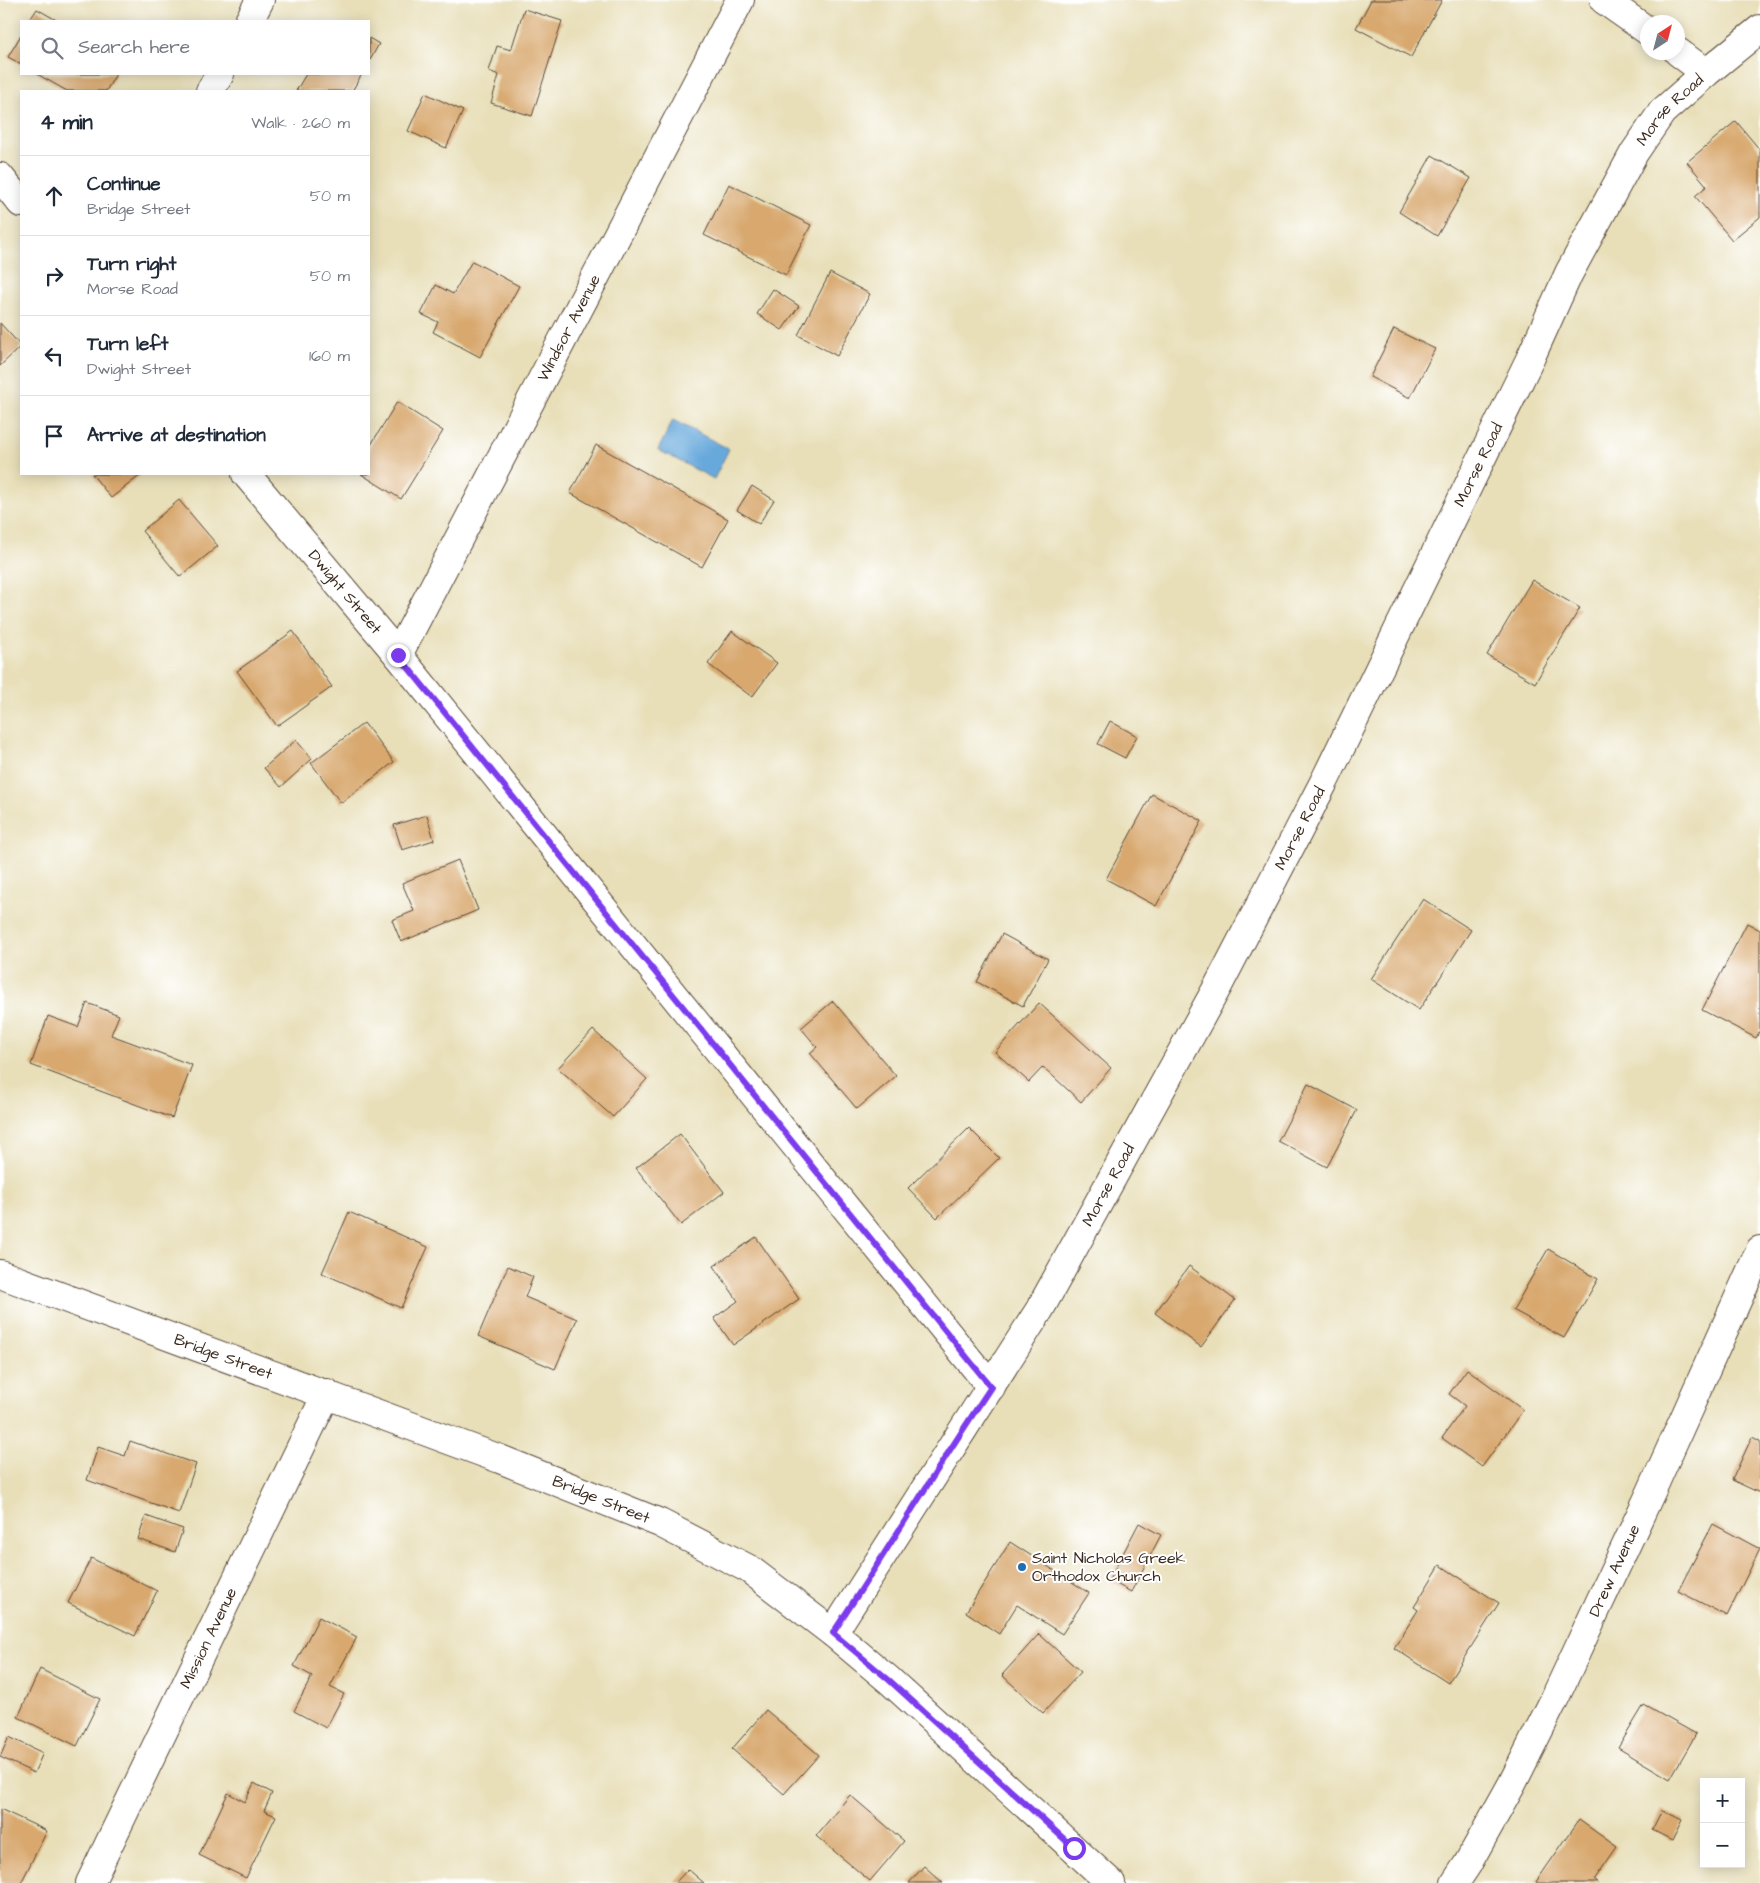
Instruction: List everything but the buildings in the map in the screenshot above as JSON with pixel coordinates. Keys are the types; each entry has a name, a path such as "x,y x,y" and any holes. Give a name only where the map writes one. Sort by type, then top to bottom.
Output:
{"street":[{"path":"249,20 260,0"},
{"name":"Windsor Avenue","path":"398,655 740,0"},
{"path":"1604,0 1640,25"},
{"name":"Morse Road","path":"833,1633 893,1542 940,1464 1040,1309 1223,978 1325,780 1530,359 1569,273 1634,153 1662,112 1706,73 1760,30"},
{"path":"1685,57 1706,73"},
{"path":"211,90 219,75"},
{"path":"0,177 20,202"},
{"name":"Dwight Street","path":"247,475 398,655 991,1387"},
{"name":"Drew Avenue","path":"1455,1883 1512,1784 1553,1702 1655,1484 1760,1250"},
{"name":"Bridge Street","path":"0,1274 328,1393 500,1459 660,1523 749,1569 833,1633 889,1680 1111,1883"},
{"name":"Mission Avenue","path":"90,1883 328,1393"}],"water":[{"path":"673,420 729,449 714,479 658,450"}],"place":[{"name":"Saint Nicholas Greek Orthodox Church","path":"1022,1567"}],"route":[{"path":"398,655 991,1387 833,1633 889,1680 1074,1848"}]}
